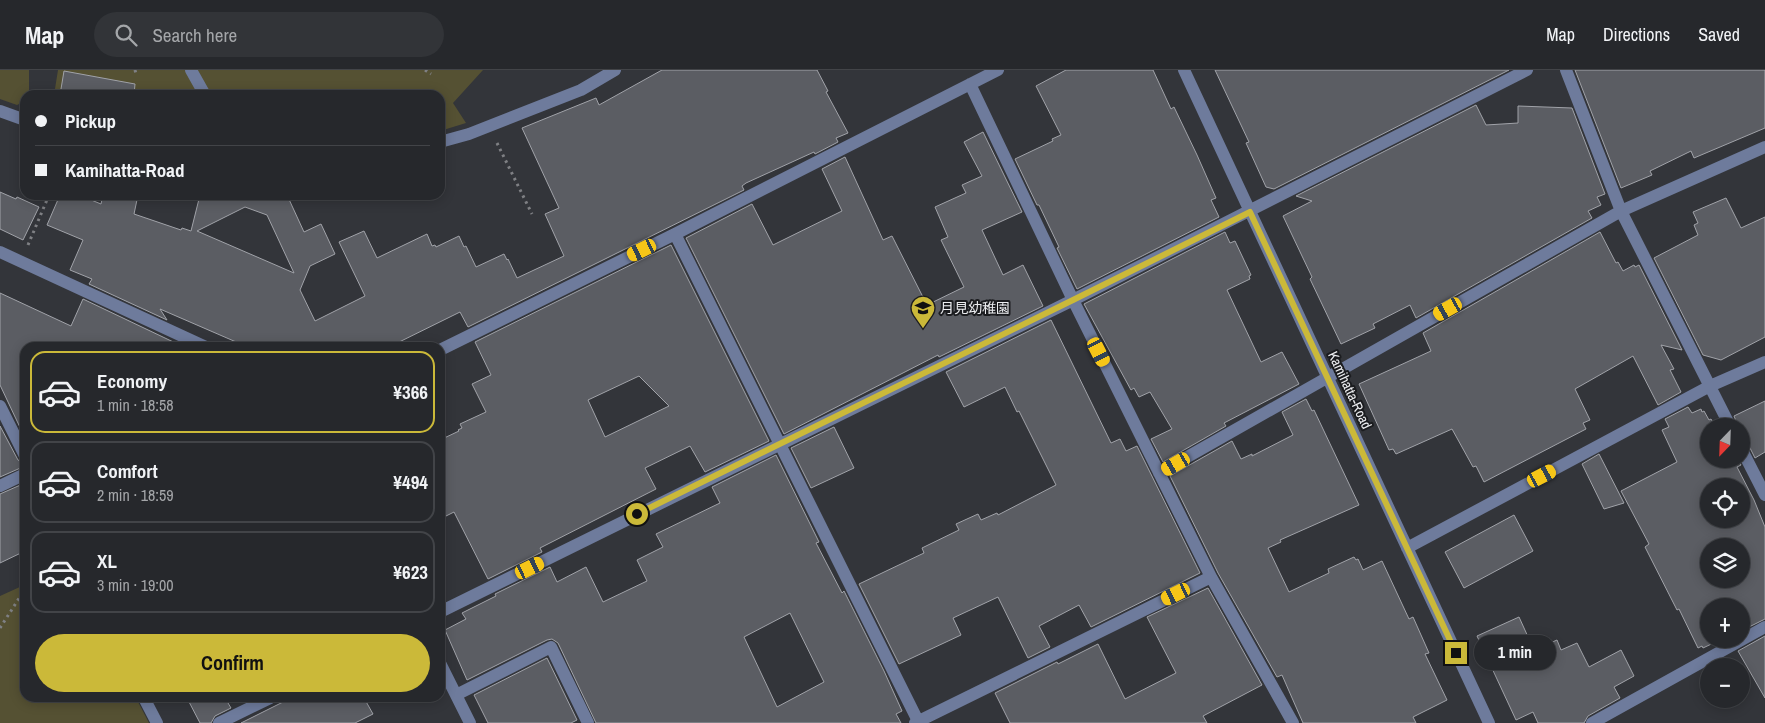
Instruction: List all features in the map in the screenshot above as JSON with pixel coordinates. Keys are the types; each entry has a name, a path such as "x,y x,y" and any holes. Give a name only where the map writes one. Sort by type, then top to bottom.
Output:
{"street":[{"path":"191,70 203,90"},
{"path":"445,348 676,234 998,70"},
{"name":"Kamihatta-Road","path":"1184,70 1489,723"},
{"path":"445,610 1250,212 1527,70"},
{"path":"1566,70 1621,211 1726,418"},
{"path":"445,141 470,134 582,90 608,72"},
{"path":"970,84 1073,300 1211,577 1293,723"},
{"path":"0,111 20,118"},
{"path":"1159,473 1621,211 1765,148"},
{"path":"676,234 917,722 1211,577"},
{"path":"0,252 195,342"},
{"path":"1407,548 1710,386 1765,362"},
{"path":"0,406 20,446"},
{"path":"1750,466 1765,495"},
{"path":"0,486 20,476"},
{"path":"1592,723 1765,627"},
{"path":"456,695 550,647 588,723"},
{"path":"445,672 470,723"},
{"path":"146,702 157,723"},
{"path":"219,723 262,702"}],"path":[{"path":"425,70 431,74"},
{"path":"488,127 532,214"},
{"path":"20,261 48,200"},
{"path":"0,628 20,597"}],"shaded area":[{"path":"0,70 29,70 29,90 20,90 20,104 17,105 0,99"},
{"path":"58,70 483,70 453,103 466,123 445,129 445,90 55,90"},
{"path":"20,587 20,702 138,702 149,723 0,723 0,596"}],"building":[{"path":"662,70 817,70 828,91 826,92 848,133 836,138 838,142 815,154 814,152 746,183 742,186 744,190 468,327 460,312 399,342 236,342 160,309 167,320 89,284 92,279 70,270 83,240 47,225 58,200 91,200 101,204 102,200 137,200 134,214 181,230 182,228 191,231 199,200 289,200 304,232 321,224 335,254 310,266 300,290 315,321 365,296 339,242 364,231 377,258 427,234 432,246 435,245 436,247 459,236 476,267 504,254 517,278 564,256 545,214 559,208 522,128 596,98 599,105","holes":["245,207 267,215 294,273 197,231"]},
{"path":"1066,70 1153,70 1171,109 1174,107 1197,155 1216,198 1211,200 1219,217 1077,289 1039,205 1037,205 1015,159 1053,141 1052,139 1061,135 1036,86"},
{"path":"1215,70 1509,70 1274,189 1266,187 1246,143 1249,142"},
{"path":"1575,70 1765,70 1765,128 1694,158 1691,151 1650,171 1652,175 1621,188"},
{"path":"64,71 135,84 134,90 61,90"},
{"path":"1476,105 1486,125 1518,123 1518,106 1572,108 1605,194 1597,197 1601,205 1588,211 1592,218 1416,318 1410,305 1373,324 1375,328 1341,344 1283,216 1312,201 1296,196"},
{"path":"983,132 1022,212 982,230 1003,275 1023,265 1043,306 939,357 938,355 784,434 686,238 752,204 773,245 842,211 822,169 845,157 883,240 892,236 927,305 964,287 941,240 948,237 935,207 966,193 962,185 982,176 964,142"},
{"path":"0,192 39,207 23,240 0,229"},
{"path":"1726,198 1741,228 1765,217 1765,337 1721,360 1703,355 1654,258 1698,235 1694,225 1698,223 1693,212"},
{"path":"1225,232 1230,243 1235,241 1251,275 1249,276 1250,279 1227,290 1261,362 1282,352 1299,384 1224,423 1226,426 1163,462 1151,439 1172,429 1150,392 1139,397 1134,388 1131,390 1084,304"},
{"path":"1600,232 1616,263 1618,262 1623,271 1634,265 1635,267 1639,265 1682,350 1661,345 1674,369 1670,370 1681,392 1658,405 1633,356 1575,389 1590,420 1583,423 1586,429 1484,482 1476,466 1473,467 1452,429 1396,454 1393,449 1389,450 1359,384 1431,351 1423,333"},
{"path":"671,245 769,441 705,472 690,446 645,468 656,489 540,548 542,552 488,579 454,512 445,516 445,438 459,431 462,428 460,424 486,412 472,384 491,375 475,342","holes":["639,376 669,406 605,437 588,400"]},
{"path":"0,293 71,326 83,299 173,342 20,342 20,427 0,385"},
{"path":"1051,320 1111,443 1120,439 1126,451 1137,446 1200,573 1091,627 1079,605 1039,626 1050,647 1028,658 998,597 953,618 961,635 899,664 859,584 924,553 922,548 959,530 956,524 978,514 981,520 997,513 998,515 1056,485 1005,387 964,407 946,372"},
{"path":"1306,399 1312,411 1314,410 1359,505 1280,540 1281,542 1268,548 1289,592 1329,573 1328,569 1354,557 1356,560 1358,559 1363,570 1382,561 1409,619 1413,617 1429,653 1425,654 1447,700 1413,717 1416,723 1303,723 1282,675 1277,677 1218,573 1170,476 1232,441 1241,459 1252,454 1252,456 1293,435 1282,412"},
{"path":"1765,401 1765,452 1755,458 1750,448 1750,418 1735,418 1734,416"},
{"path":"1688,407 1692,413 1701,409 1702,412 1704,411 1708,418 1700,418 1700,468 1738,468 1743,478 1700,478 1700,528 1750,528 1750,492 1765,527 1765,619 1750,626 1750,598 1700,598 1700,647 1698,648 1645,547 1649,544 1621,491 1677,462 1662,430 1669,427 1665,419"},
{"path":"0,426 20,461 20,468 0,477"},
{"path":"834,427 854,468 811,488 791,448"},
{"path":"1599,454 1624,503 1604,509 1582,464"},
{"path":"776,455 819,542 816,543 842,593 844,591 884,671 902,711 896,714 901,723 596,723 558,643 552,639 467,680 445,630 466,619 462,613 496,596 495,594 550,567 557,582 586,567 603,602 647,581 637,560 663,547 656,534 720,503 712,487","holes":["790,613 824,682 777,707 744,637"]},
{"path":"20,485 20,553 0,563 0,494"},
{"path":"1514,515 1533,551 1464,588 1445,552"},
{"path":"1208,588 1262,685 1203,716 1207,723 1010,723 995,693 1098,644 1125,699 1176,673 1147,617"},
{"path":"1519,617 1534,650 1557,640 1561,650 1577,643 1589,667 1621,650 1634,676 1614,687 1620,698 1588,716 1584,723 1538,723 1533,712 1516,720 1477,636"},
{"path":"1765,636 1765,698 1750,672 1750,658 1742,658 1738,651 1743,648 1750,648 1750,644"},
{"path":"547,658 577,720 571,723 488,723 474,695"},
{"path":"189,702 227,702 231,708 215,716 211,723 200,723"},
{"path":"283,702 366,702 373,714 355,723 241,723"}],"place":[{"name":"月見幼稚園","path":"923,329"}],"route":[{"path":"637,514 1250,212 1456,653"}]}
